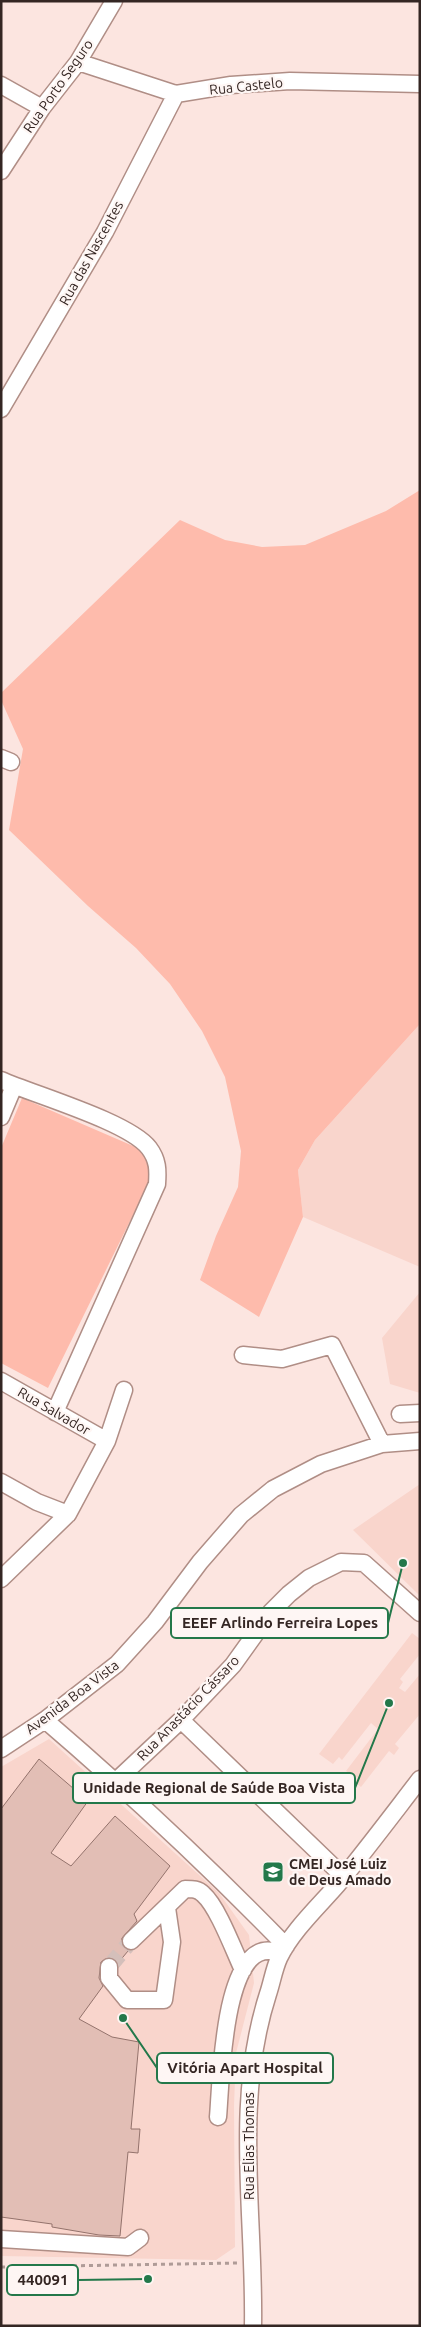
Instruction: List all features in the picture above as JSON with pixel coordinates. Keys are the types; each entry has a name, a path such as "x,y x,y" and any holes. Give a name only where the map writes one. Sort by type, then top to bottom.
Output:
{"street":[{"name":"Rua Porto Seguro","path":"1,171 42,108 78,62 114,1"},
{"name":"Rua Castelo","path":"78,62 176,94 232,85 290,81 420,84"},
{"path":"1,85 42,108"},
{"name":"Rua das Nascentes","path":"1,409 105,232 176,94"},
{"path":"1,1117 8,1083 117,1126 148,1146 158,1168 157,1184 55,1412"},
{"path":"243,1355 282,1359 332,1345 382,1444"},
{"name":"Rua Salvador","path":"1,1381 107,1441"},
{"path":"1,1579 68,1514 107,1441 124,1390"},
{"path":"400,1414 420,1413"},
{"name":"Avenida Boa Vista","path":"3,1750 117,1664 155,1622 200,1562 241,1514 273,1489 321,1464 382,1444 420,1441"},
{"path":"1,1482 37,1502 68,1514"},
{"name":"Rua Anastácio Cássaro","path":"116,1781 181,1720 233,1665 271,1612 309,1578 341,1562 364,1562 420,1613"},
{"path":"45,1720 116,1781 230,1888 284,1950"},
{"path":"181,1720 344,1876"},
{"name":"Rua Elias Thomas","path":"253,2326 253,2263 248,2185 249,2086 258,2024 284,1950 420,1779"},
{"path":"131,1941 186,1889 195,1888 204,1894 212,1904 243,1970"},
{"path":"109,1967 109,1978 127,2000 164,2000 172,1942 168,1908"},
{"path":"218,2117 222,2063 229,2008 234,1988 243,1970 256,1955 268,1950 284,1950"},
{"path":"215,2096 222,2063"},
{"path":"1,2238 128,2247 140,2238"}],"path":[{"path":"1,2267 253,2263"}],"shaded area":[{"path":"420,490 420,1024 315,1140 298,1170 303,1217 259,1317 200,1280 216,1236 238,1187 241,1151 225,1077 202,1031 170,984 136,948 88,906 9,830 23,749 1,700 1,693 180,520 225,540 262,547 305,545 386,511"},
{"path":"420,1024 420,1267 303,1217 298,1170 315,1140"},
{"path":"22,1098 161,1158 48,1388 1,1363 1,1148"},
{"path":"420,1292 420,1393 390,1384 382,1338"},
{"path":"420,1484 420,1596 353,1530"},
{"path":"412,1633 420,1639 420,1654 400,1679 403,1682 399,1688 405,1692 420,1674 420,1714 395,1744 399,1748 394,1755 389,1751 361,1787 355,1782 358,1778 346,1771 378,1729 371,1723 342,1760 339,1757 333,1764 319,1754"},
{"path":"49,1739 219,1893 249,1935 254,1983 236,2053 234,2106 235,2247 216,2260 1,2256 1,1767"}],"building":[{"path":"39,1759 88,1801 51,1853 71,1866 115,1816 170,1866 134,1914 137,1921 122,1938 121,1944 128,1951 118,1963 109,1957 101,1962 99,1978 103,1986 79,2019 112,2037 139,2042 131,2129 140,2129 138,2153 128,2152 120,2236 99,2235 52,2227 52,2224 1,2217 1,1809"}],"tunnel":[{"path":"109,1967 131,1941"}],"place":[{"name":"EEEF Arlindo Ferreira Lopes","path":"403,1563"},
{"name":"Unidade Regional de Saúde Boa Vista","path":"389,1703"},
{"name":"CMEI José Luiz de Deus Amado","path":"273,1872"},
{"name":"Vitória Apart Hospital","path":"123,2018"},
{"name":"440091","path":"148,2279"}]}
